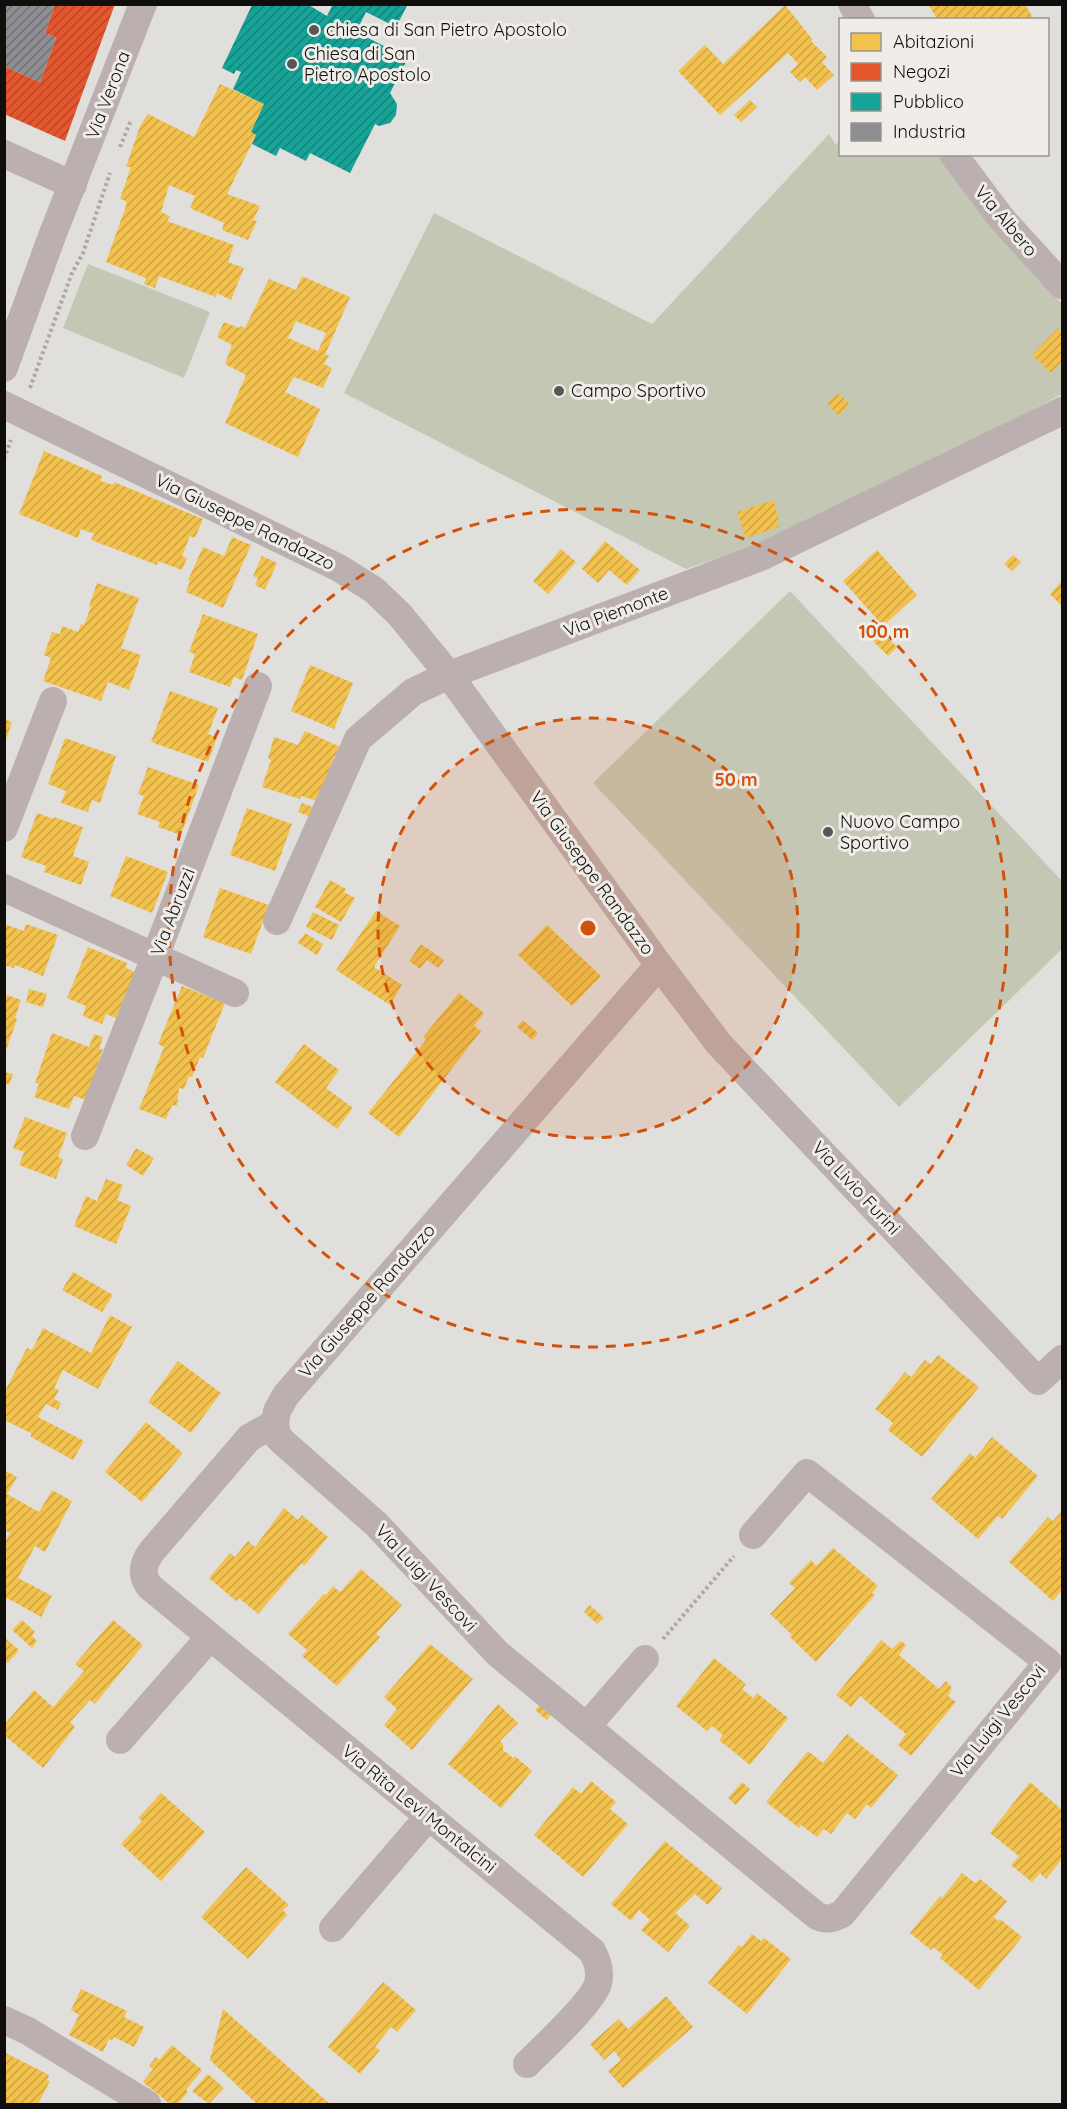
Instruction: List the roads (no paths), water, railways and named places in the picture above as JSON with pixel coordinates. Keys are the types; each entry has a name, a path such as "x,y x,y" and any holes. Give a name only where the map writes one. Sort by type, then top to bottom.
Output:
{"street":[{"name":"Via Verona","path":"4,368 143,4"},
{"path":"852,4 860,18"},
{"path":"4,154 73,185"},
{"name":"Via Albero","path":"955,156 1008,226 1062,285"},
{"name":"Via Giuseppe Randazzo","path":"13,409 339,568 374,590 400,615 449,675 658,964 286,1395 277,1411 275,1423"},
{"name":"Via Piemonte","path":"277,921 358,739 413,692 449,675 761,557 1062,411"},
{"name":"Via Abruzzi","path":"85,1136 156,957 258,686"},
{"path":"4,828 53,701"},
{"path":"4,888 235,993"},
{"name":"Via Livio Furini","path":"658,964 719,1044 1038,1381 1062,1359"},
{"name":"Via Rita Levi Montalcini","path":"275,1423 249,1438 146,1558 143,1572 145,1581 592,1951 598,1963 598,1983 591,1997 527,2064"},
{"name":"Via Luigi Vescovi","path":"275,1423 277,1436 376,1524 498,1654 817,1916 832,1919 842,1914 1048,1662 807,1473 753,1535"},
{"path":"120,1740 210,1637"},
{"path":"586,1726 645,1659"},
{"path":"333,1928 429,1816"},
{"path":"4,2020 28,2031 147,2104"}],"place":[{"name":"chiesa di San Pietro Apostolo","path":"314,30"},
{"name":"Chiesa di San Pietro Apostolo","path":"292,64"},
{"name":"Campo Sportivo","path":"559,391"},
{"name":"Nuovo Campo Sportivo","path":"828,832"}]}
